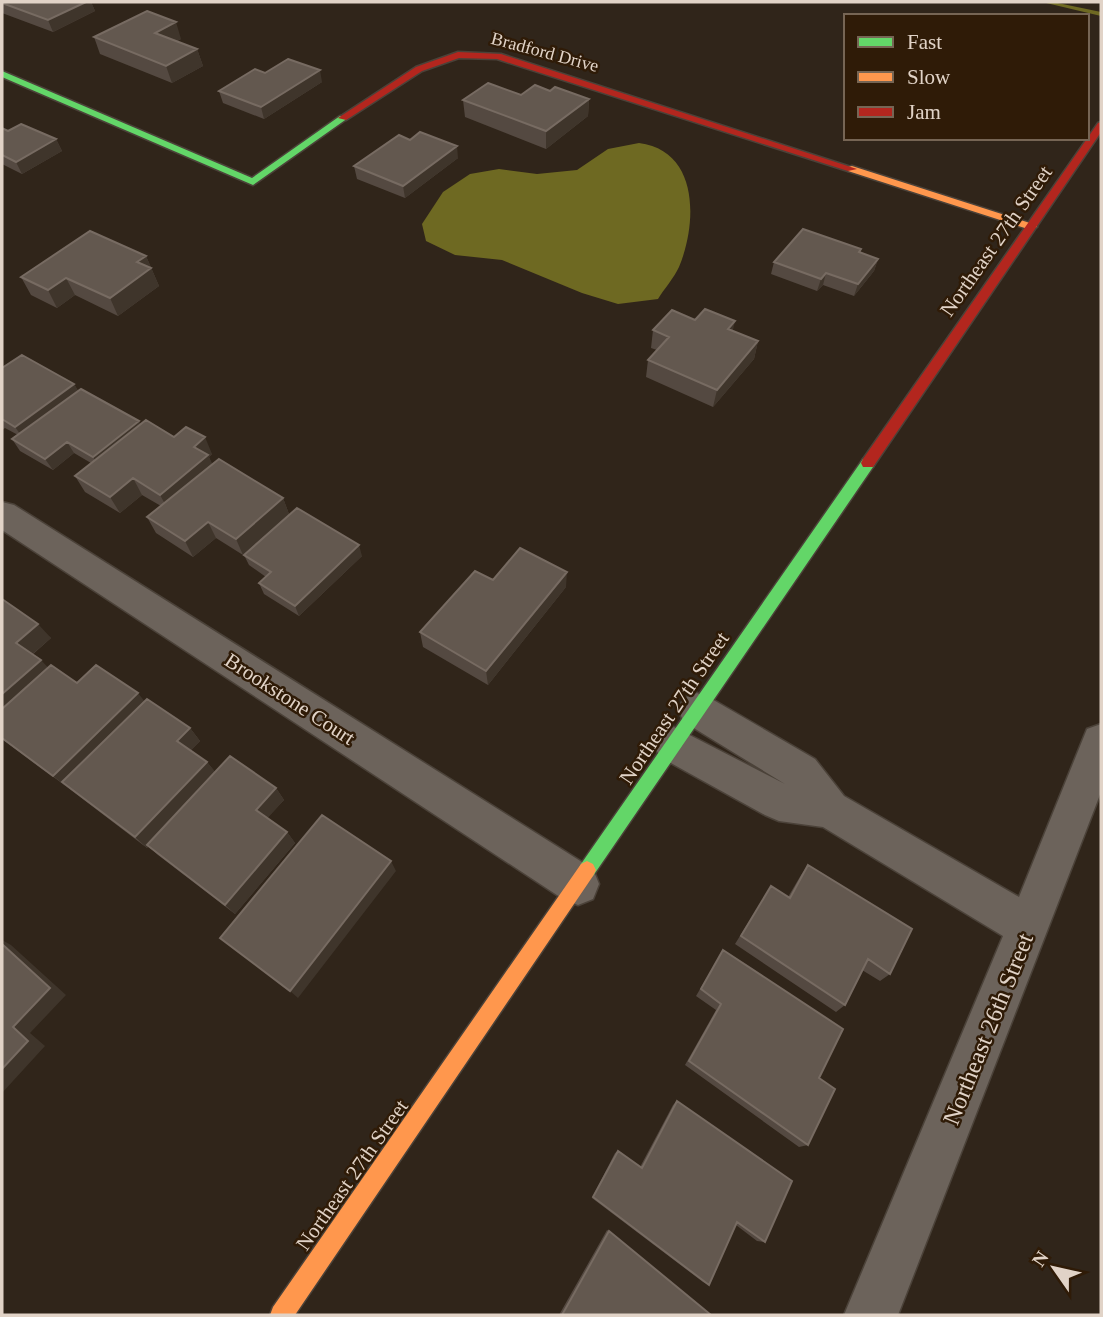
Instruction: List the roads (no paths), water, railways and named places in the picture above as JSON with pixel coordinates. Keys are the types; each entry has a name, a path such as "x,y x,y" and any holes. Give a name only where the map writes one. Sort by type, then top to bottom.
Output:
{"street":[{"name":"Bradford Drive","path":"2,74 253,182 306,142 419,69 458,55 498,56 1032,227"},
{"name":"Northeast 27th Street","path":"281,1315 1101,125"},
{"name":"Brookstone Court","path":"2,514 578,884"},
{"path":"697,710 801,772 830,809 1029,927"},
{"name":"Northeast 26th Street","path":"872,1315 1101,741"},
{"path":"674,745 779,802 830,809"}],"waterway":[{"path":"1045,2 1101,14"}]}
